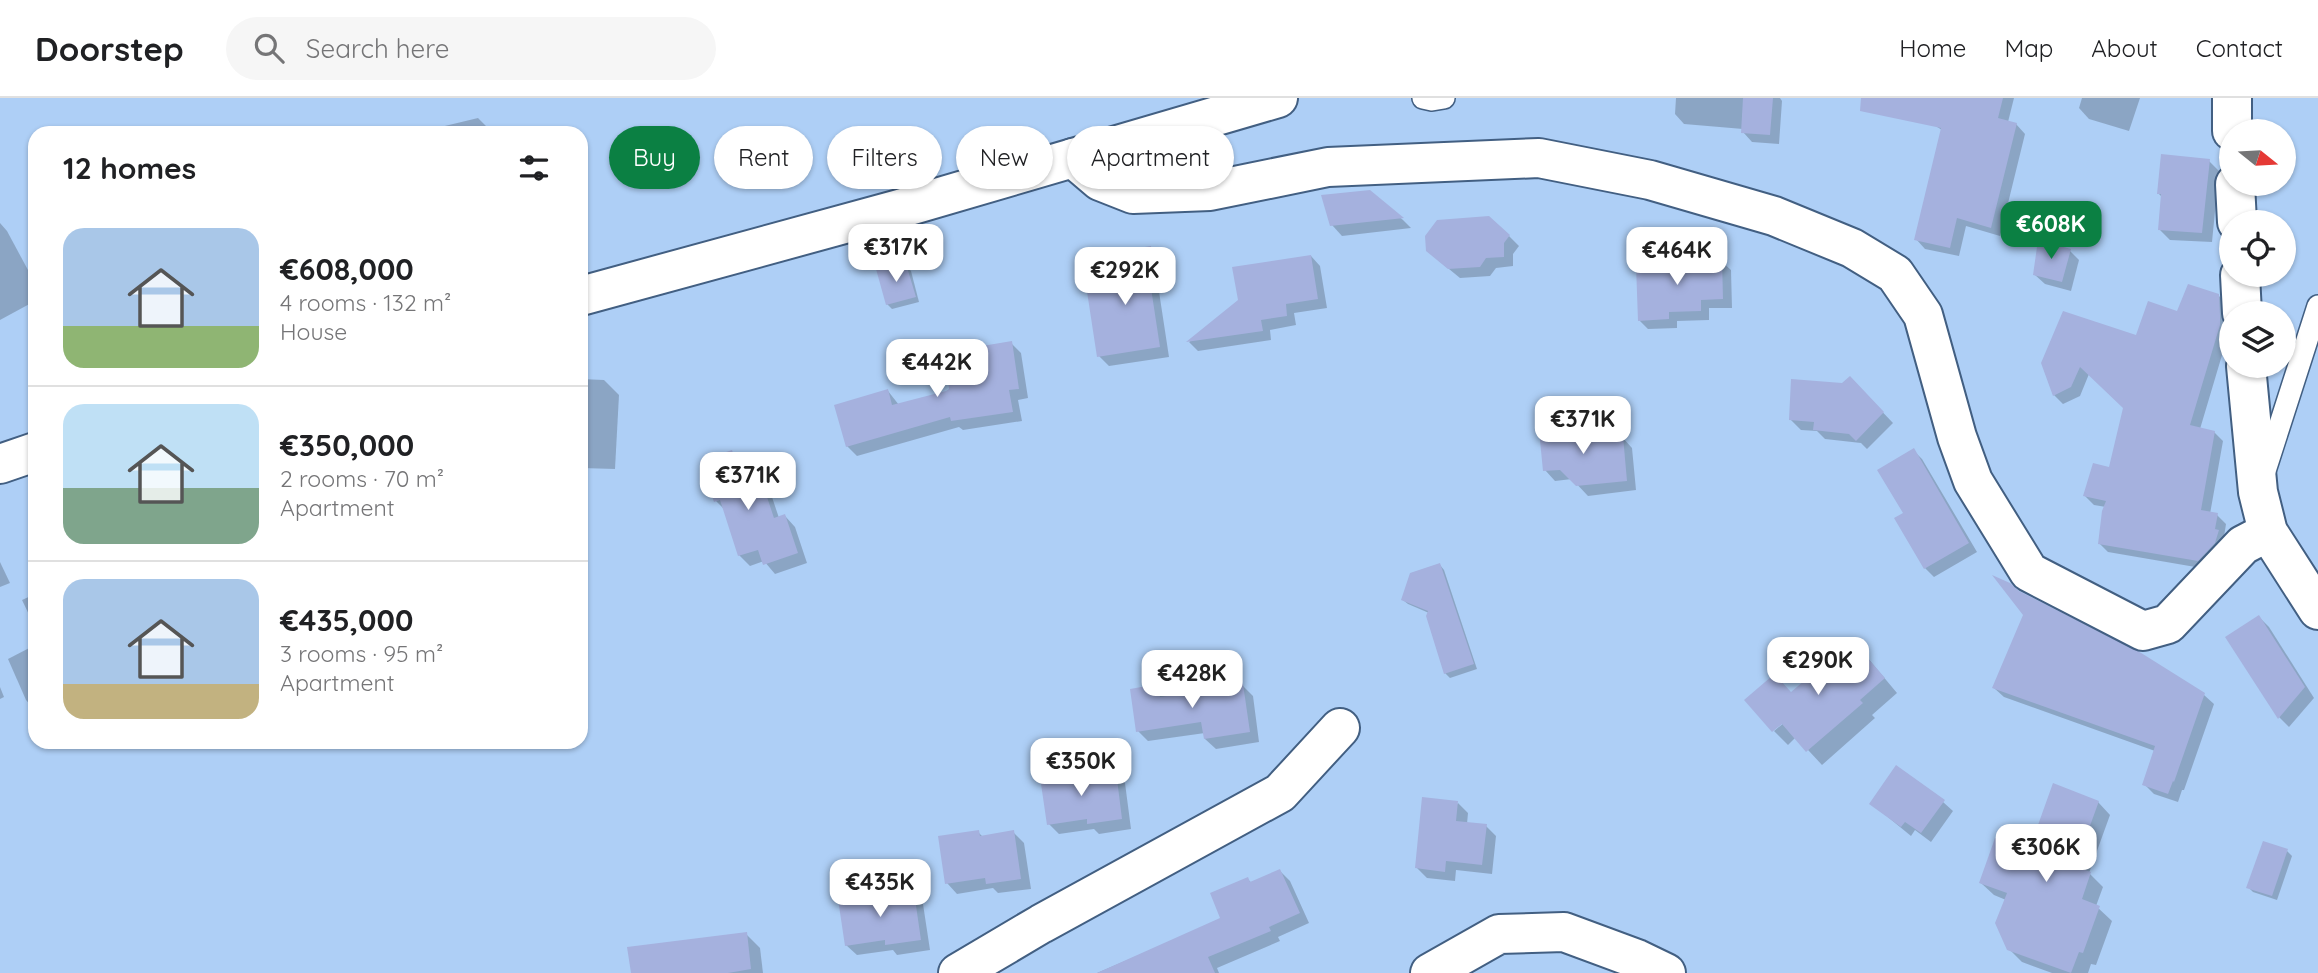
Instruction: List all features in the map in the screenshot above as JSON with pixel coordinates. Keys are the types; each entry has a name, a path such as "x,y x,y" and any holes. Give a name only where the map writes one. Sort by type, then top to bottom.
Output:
{"street":[{"path":"1182,126 1278,98"},
{"path":"2232,98 2232,119"},
{"path":"1234,186 1328,167 1539,158 1650,180 1774,216 1852,248 1895,274 1923,314 1957,437 1973,481 2029,572 2143,631 2168,624 2243,545 2269,532"},
{"path":"588,294 1067,160"},
{"path":"1120,189 1133,194 1220,189"},
{"path":"2246,378 2259,492 2269,532 2318,610"},
{"path":"0,464 28,454"},
{"path":"958,973 1041,924 1280,793 1340,728"},
{"path":"1430,973 1499,934 1564,932 1637,959 1666,973"}],"lane":[{"path":"1423,98 1444,98"},
{"path":"2259,492 2318,306"}],"building":[{"path":"1743,98 1773,98 1770,135 1741,133"},
{"path":"1861,98 2003,98 1998,118 2017,123 1991,228 1957,218 1950,248 1914,240 1941,128 1860,111"},
{"path":"2161,154 2210,159 2202,233 2158,230 2161,194 2157,194"},
{"path":"1370,190 1404,218 1330,226 1321,195"},
{"path":"1489,216 1510,235 1504,243 1504,257 1486,258 1480,267 1448,269 1426,251 1425,236 1437,220"},
{"path":"2038,240 2071,249 2062,282 2033,275"},
{"path":"1151,246 1155,274 1149,275 1160,347 1097,357 1086,285 1146,276 1124,279 1120,251"},
{"path":"1311,255 1318,299 1286,304 1287,316 1261,320 1263,331 1186,342 1238,300 1232,267"},
{"path":"1722,259 1723,299 1701,300 1701,311 1669,312 1669,319 1638,321 1636,265 1667,264 1667,260"},
{"path":"906,264 916,297 886,305 876,269"},
{"path":"2188,284 2219,294 2219,328 2190,425 2215,431 2201,510 2218,513 2215,529 2219,530 2215,543 2198,561 2098,544 2102,511 2106,501 2083,496 2093,463 2109,467 2123,408 2080,367 2071,387 2053,396 2041,363 2063,311 2136,335 2148,301 2177,311"},
{"path":"1012,341 1019,389 1009,390 1013,412 951,421 950,417 846,447 834,405 888,389 892,405 946,391 949,389 947,370 979,365 976,347"},
{"path":"1850,376 1884,412 1856,441 1849,434 1813,430 1814,422 1789,420 1791,379 1842,383"},
{"path":"1586,425 1587,439 1623,436 1627,481 1576,486 1560,470 1543,471 1539,430"},
{"path":"1914,448 1969,543 1924,569 1894,518 1903,513 1877,470"},
{"path":"732,450 745,492 763,485 774,518 785,514 798,553 763,565 758,550 738,556 720,500 714,502 700,461"},
{"path":"1440,563 1474,664 1444,674 1426,616 1428,611 1401,600 1410,573"},
{"path":"1992,575 2138,651 2205,693 2168,794 2142,785 2155,746 1992,688 2023,615"},
{"path":"2259,615 2305,687 2278,719 2225,637"},
{"path":"1852,640 1885,678 1860,700 1863,703 1806,752 1782,724 1772,732 1744,700 1772,676 1791,692"},
{"path":"1158,684 1160,697 1243,684 1250,732 1204,739 1201,722 1136,732 1130,689"},
{"path":"1896,765 1945,800 1921,833 1905,822 1901,827 1869,804"},
{"path":"1082,771 1082,776 1116,771 1122,819 1087,824 1087,819 1047,825 1040,777"},
{"path":"2053,783 2099,801 2075,867 2091,872 2082,899 2100,906 2083,953 2079,952 2071,973 2007,950 1995,923 2007,893 1979,883 1995,838 2029,850"},
{"path":"1422,797 1458,801 1456,821 1487,824 1482,865 1446,861 1445,872 1415,868"},
{"path":"979,830 980,836 1014,830 1021,879 986,884 985,878 945,884 938,836"},
{"path":"2263,841 2288,849 2272,896 2246,888"},
{"path":"1280,869 1300,913 1269,927 1271,931 1208,957 1215,973 1097,973 1220,918 1210,893 1248,877 1250,882"},
{"path":"879,892 880,898 914,892 921,940 885,945 885,940 845,946 838,899"},
{"path":"747,932 751,969 728,973 631,973 627,947"}]}
